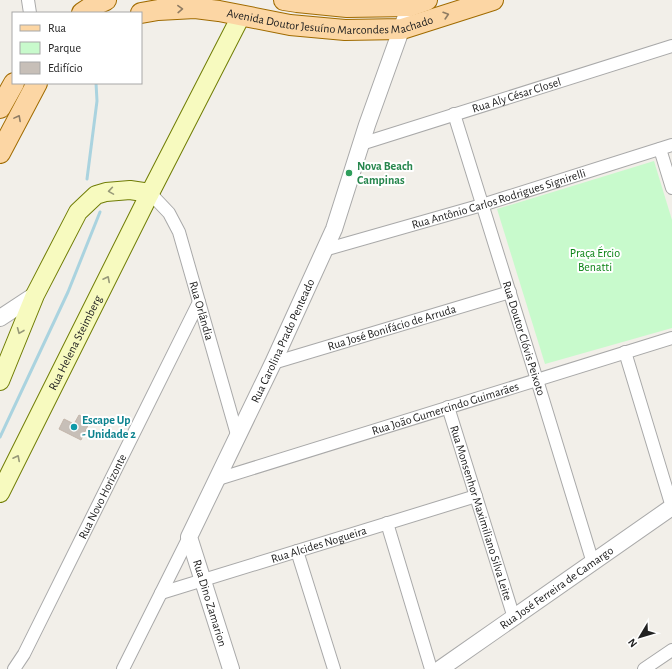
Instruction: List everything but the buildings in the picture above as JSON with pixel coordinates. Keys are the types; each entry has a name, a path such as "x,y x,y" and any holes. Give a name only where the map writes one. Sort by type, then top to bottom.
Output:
{"main road":[{"path":"84,12 106,0"},
{"name":"Avenida Doutor Jesuíno Marcondes Machado","path":"284,0 347,7 417,2"},
{"name":"Avenida Doutor Jesuíno Marcondes Machado","path":"153,8 195,8 290,25 345,30 402,29 493,0"},
{"path":"345,30 347,7"},
{"name":"Rua Helena Steimberg","path":"0,492 150,193 241,16"},
{"path":"0,108 13,84"},
{"path":"0,153 37,84"},
{"path":"0,381 34,295 78,212 96,195 114,190 130,190 150,193"}],"street":[{"path":"28,0 30,12"},
{"name":"Rua Carolina Prado Penteado","path":"123,669 238,438 334,229 361,144 402,29 417,2"},
{"name":"Rua Aly César Closel","path":"361,144 672,46"},
{"name":"Rua Doutor Clóvis Peixoto","path":"454,114 593,562"},
{"name":"Rua Antônio Carlos Rodrigues Signirelli","path":"324,250 482,205 672,145"},
{"path":"660,149 672,188"},
{"name":"Rua Orlândia","path":"150,193 169,213 179,232 238,438"},
{"name":"Rua José Bonifácio de Arruda","path":"273,363 510,292"},
{"path":"0,318 34,295"},
{"name":"Rua Novo Horizonte","path":"14,669 24,654 199,302"},
{"name":"Rua João Gumercindo Guimarães","path":"218,479 672,338"},
{"path":"625,352 672,507"},
{"name":"Rua Monsenhor Maximiliano Silva Leite","path":"448,407 514,618"},
{"name":"Rua Alcides Nogueira","path":"161,593 476,496"},
{"name":"Rua José Ferreira de Camargo","path":"440,669 672,507"},
{"path":"387,523 430,669"},
{"name":"Rua Dino Zamarion","path":"189,536 231,669"},
{"path":"297,551 334,669"},
{"path":"644,669 672,650"}],"green space":[{"name":"Praça Ércio Benatti","path":"654,161 672,220 672,328 545,364 497,209"}],"waterway":[{"path":"87,179 97,101 96,84"},
{"path":"0,437 68,292 100,212"}],"place":[{"name":"Nova Beach Campinas","path":"349,173"},
{"name":"Escape Up - Unidade 2","path":"74,427"}]}
